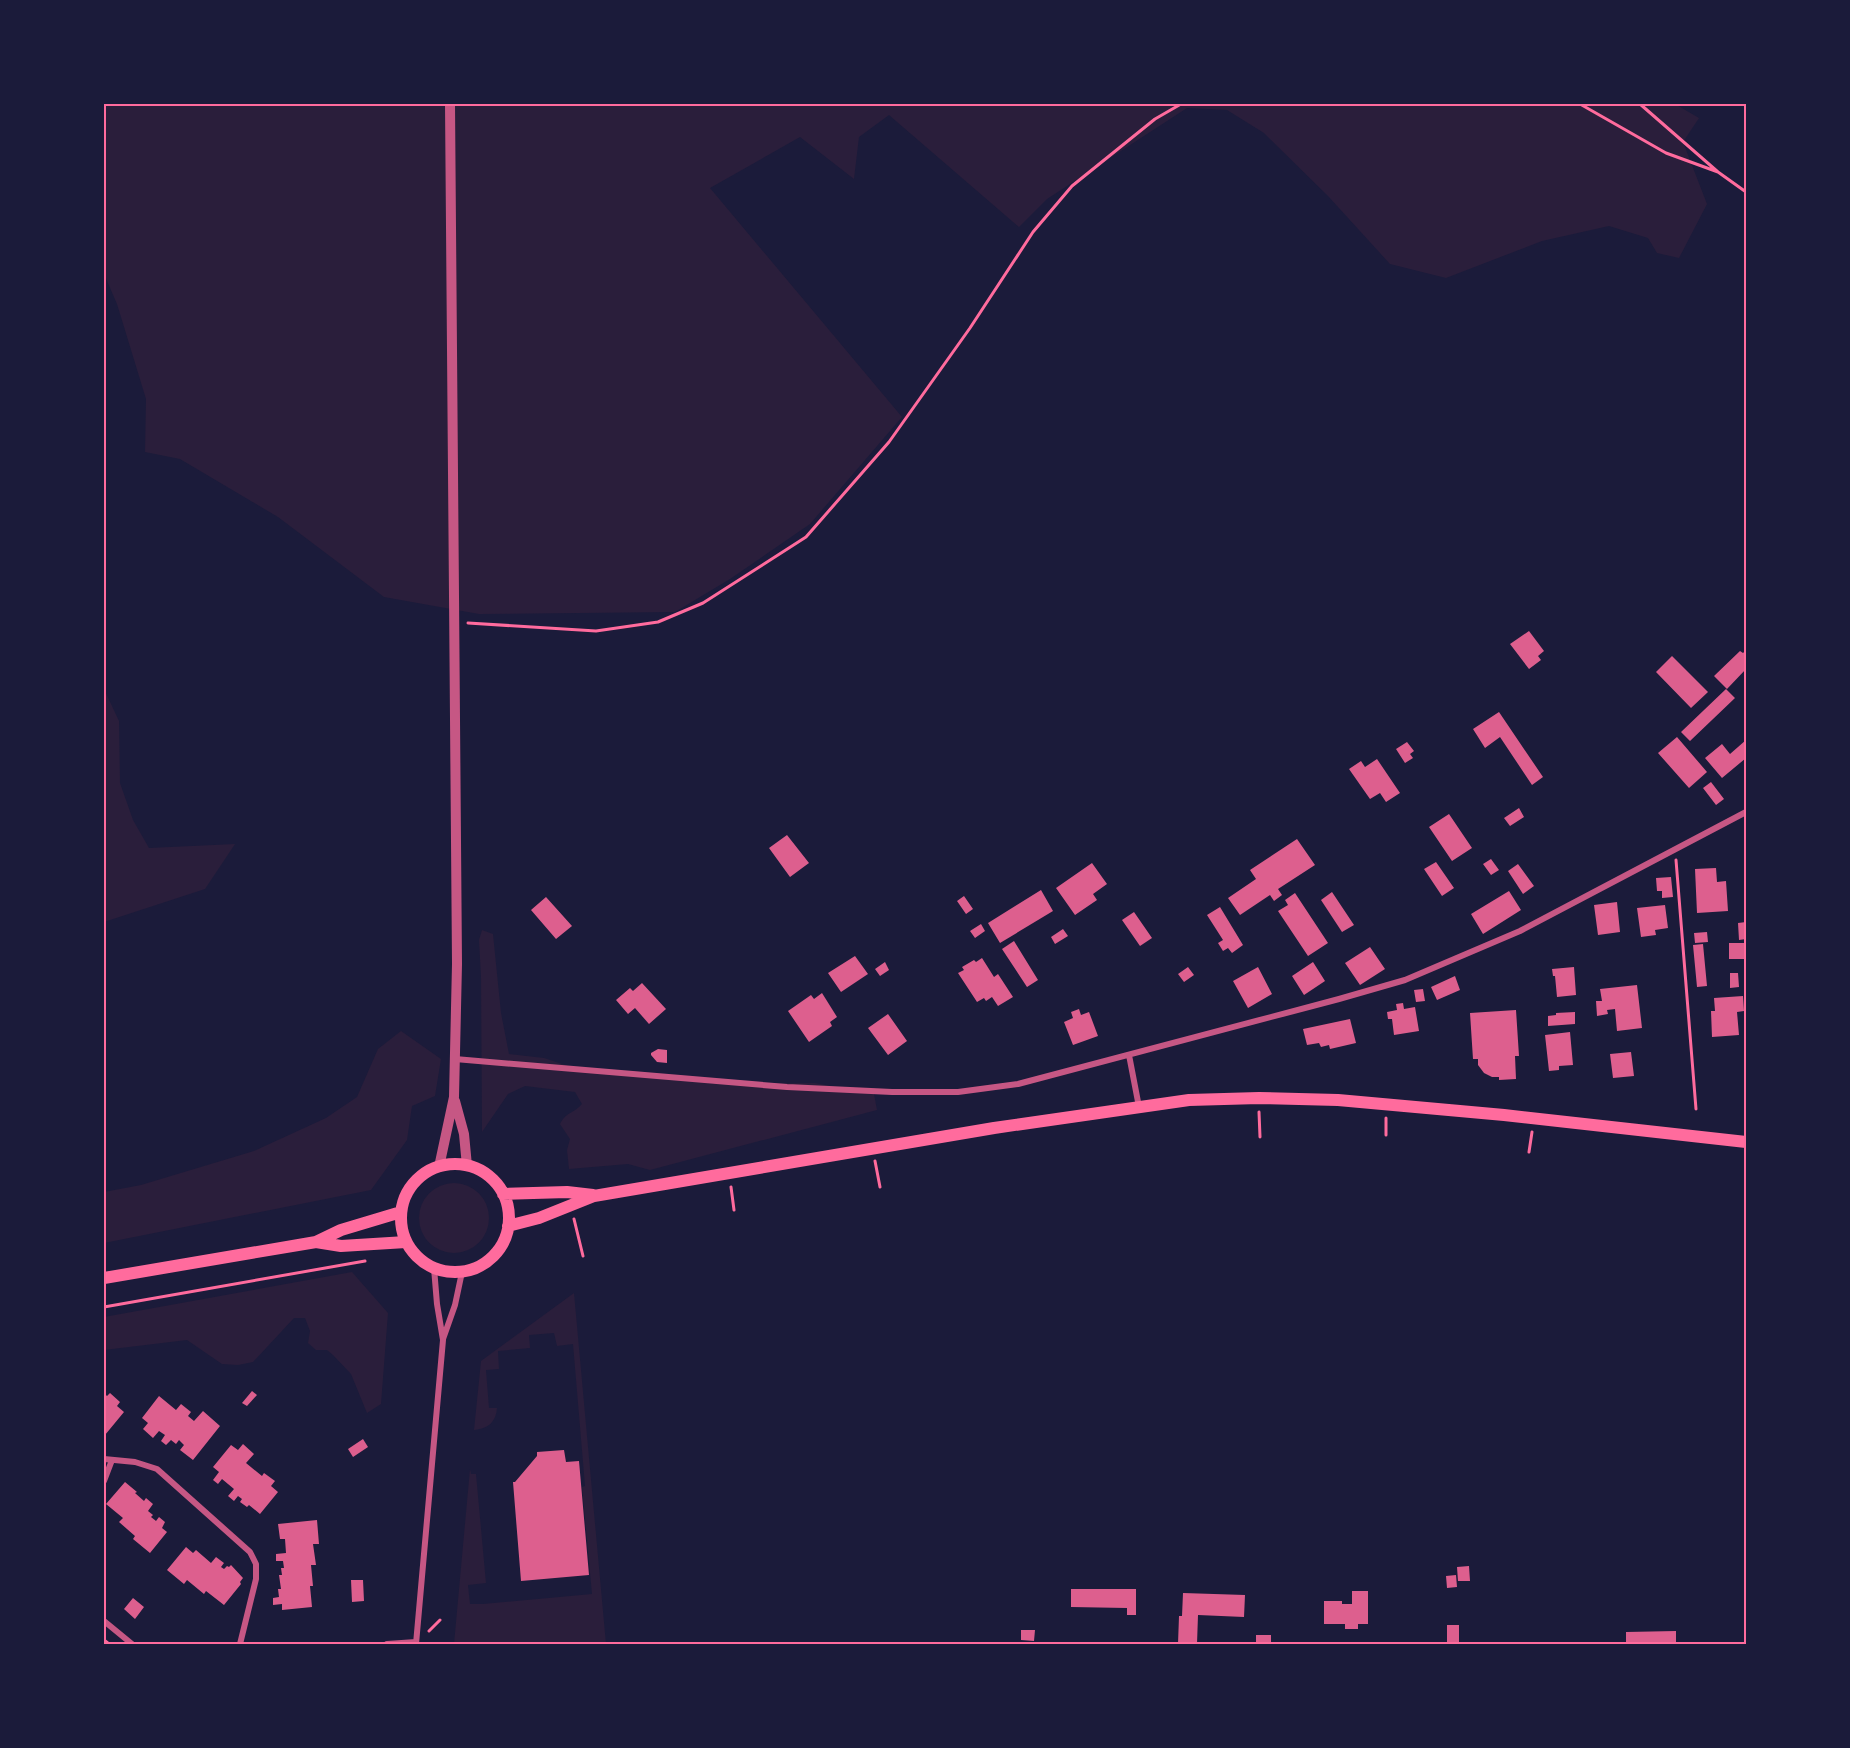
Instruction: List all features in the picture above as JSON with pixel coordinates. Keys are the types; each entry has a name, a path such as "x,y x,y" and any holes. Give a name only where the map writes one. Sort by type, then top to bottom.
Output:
{"main road":[{"path":"508,1226 539,1218 594,1196 872,1148 1189,1100 1259,1098 1338,1100 1746,1142"},
{"path":"453,1164 467,1166 488,1176 503,1194 508,1209 508,1226 503,1243 493,1257 478,1267 462,1272 434,1269 413,1253 401,1228 401,1212 407,1192 420,1176 439,1167 453,1164"},
{"path":"503,1194 567,1192 594,1196"},
{"path":"104,1278 316,1242 341,1230 401,1212"},
{"path":"316,1242 341,1246 406,1242"}],"street":[{"path":"439,1167 454,1097 457,964 450,104"},
{"path":"455,1059 787,1087 892,1092 958,1092 1018,1084 1405,980 1520,931 1746,812"},
{"path":"1129,1055 1139,1107"},
{"path":"454,1097 464,1134 467,1166"},
{"path":"434,1269 443,1340"},
{"path":"387,1644 416,1643 443,1340 455,1305 462,1272"},
{"path":"104,1459 135,1462 157,1469 250,1552 256,1564 256,1571 240,1644"},
{"path":"104,1481 112,1460"},
{"path":"104,1621 132,1644"}],"path":[{"path":"454,622 596,631 658,622 704,603 806,537 889,442 970,328 1033,232 1072,186 1155,119 1181,104"},
{"path":"1580,104 1666,153 1718,172"},
{"path":"1640,104 1718,172 1746,192"},
{"path":"1675,850 1696,1109"},
{"path":"1259,1098 1260,1137"},
{"path":"1529,1152 1535,1119"},
{"path":"872,1148 880,1187"},
{"path":"730,1173 734,1210"},
{"path":"570,1206 583,1256"},
{"path":"104,1307 365,1261"},
{"path":"104,1640 109,1644"}],"shaded area":[{"path":"104,104 1675,104 1699,118 1683,142 1707,204 1679,258 1657,253 1648,238 1609,226 1542,241 1446,278 1390,264 1328,196 1264,133 1227,110 1187,108 1047,199 1019,227 889,115 859,137 854,179 800,137 710,188 902,417 810,524 730,579 675,612 479,614 384,597 278,517 180,459 145,452 146,399 117,304 104,274"},
{"path":"104,689 119,721 120,783 133,820 149,848 235,844 205,889 104,922"},
{"path":"482,930 493,934 501,1013 509,1054 544,1058 583,1071 634,1071 714,1084 815,1083 874,1094 877,1110 650,1170 628,1164 569,1169 567,1150 570,1139 560,1124 565,1117 582,1104 575,1092 525,1086 508,1094 482,1132 479,940"},
{"path":"401,1031 441,1059 435,1096 412,1106 407,1140 371,1190 104,1243 104,1192 141,1185 254,1151 326,1118 357,1097 378,1049"},
{"path":"454,1183 473,1189 483,1199 489,1218 483,1237 473,1247 454,1253 435,1247 425,1237 419,1218 425,1199 435,1189"},
{"path":"352,1272 388,1313 381,1404 367,1413 351,1374 327,1350 316,1350 308,1343 310,1331 305,1318 294,1318 253,1362 238,1365 222,1364 187,1340 104,1350 104,1317"},
{"path":"574,1293 606,1644 454,1644 470,1469 471,1474 476,1474 486,1583 468,1585 470,1604 592,1594 582,1487 585,1486 573,1344 557,1346 554,1333 529,1335 530,1348 498,1351 499,1369 486,1370 489,1408 497,1408 495,1417 490,1424 474,1430 481,1361"}],"building":[{"path":"1529,631 1544,651 1538,656 1541,660 1529,669 1510,644"},
{"path":"1746,650 1746,669 1727,689 1714,676 1740,651 1743,653"},
{"path":"1672,656 1708,692 1691,708 1656,672"},
{"path":"1726,689 1735,698 1690,741 1681,732"},
{"path":"1499,712 1543,777 1532,785 1500,737 1485,748 1473,729"},
{"path":"1677,737 1707,772 1689,788 1658,753"},
{"path":"1746,740 1746,758 1722,778 1705,758 1722,744 1730,754"},
{"path":"1407,742 1414,751 1410,754 1413,758 1405,763 1396,749"},
{"path":"1377,759 1400,793 1386,802 1380,793 1370,799 1349,769 1361,761 1365,767"},
{"path":"1711,782 1724,799 1716,805 1703,788"},
{"path":"1519,808 1524,817 1510,826 1504,818"},
{"path":"1449,814 1472,848 1452,861 1429,827"},
{"path":"787,835 809,863 790,877 769,848"},
{"path":"1297,839 1315,865 1278,889 1282,895 1274,901 1270,895 1240,915 1228,898 1256,879 1250,870"},
{"path":"1491,859 1499,870 1491,875 1483,864"},
{"path":"1436,862 1454,888 1442,896 1424,869"},
{"path":"1092,863 1107,884 1093,894 1097,900 1075,915 1056,888"},
{"path":"1518,864 1534,886 1523,894 1508,871"},
{"path":"1716,868 1717,882 1726,881 1728,911 1697,913 1695,869"},
{"path":"1671,877 1673,897 1662,898 1662,891 1657,891 1656,878"},
{"path":"1041,890 1053,911 1000,943 988,923"},
{"path":"1509,891 1521,910 1483,934 1471,914"},
{"path":"1332,892 1354,925 1342,932 1321,900"},
{"path":"1295,893 1328,943 1308,956 1278,911 1288,905 1285,900"},
{"path":"964,896 973,909 966,914 957,901"},
{"path":"546,897 572,926 556,939 531,910"},
{"path":"1617,902 1620,932 1598,935 1594,905"},
{"path":"1665,905 1668,928 1655,930 1656,935 1641,937 1637,908"},
{"path":"1220,907 1243,945 1232,953 1228,948 1223,951 1218,943 1223,940 1207,915"},
{"path":"1134,912 1152,938 1140,946 1122,920"},
{"path":"1746,922 1746,939 1739,940 1738,923"},
{"path":"981,924 985,931 975,938 970,931"},
{"path":"1063,929 1068,936 1055,944 1051,937"},
{"path":"1707,932 1708,942 1695,943 1694,933"},
{"path":"1014,941 1038,980 1027,987 1002,949"},
{"path":"1729,943 1746,943 1746,959 1729,959"},
{"path":"1703,944 1707,986 1697,987 1693,945"},
{"path":"1370,947 1385,969 1360,985 1345,963"},
{"path":"855,956 868,974 841,992 828,973"},
{"path":"982,958 994,977 998,974 1013,997 998,1006 992,997 986,1001 984,998 977,1002 958,973 964,970 962,967"},
{"path":"885,962 889,970 880,976 875,969"},
{"path":"1313,962 1325,981 1304,995 1292,976"},
{"path":"1188,967 1194,975 1184,982 1178,974"},
{"path":"1258,967 1272,994 1248,1008 1233,981"},
{"path":"1574,967 1576,995 1557,997 1552,969"},
{"path":"1730,973 1738,973 1739,987 1730,988"},
{"path":"1455,976 1460,990 1437,1000 1431,987"},
{"path":"642,983 666,1009 649,1024 635,1008 628,1014 616,1000 630,988 633,991"},
{"path":"1637,985 1642,1028 1617,1031 1615,1009 1607,1010 1608,1014 1597,1016 1596,1001 1602,1001 1600,989"},
{"path":"1423,989 1425,1001 1416,1002 1414,990"},
{"path":"822,993 837,1017 830,1022 832,1026 809,1042 788,1011 811,995 814,999"},
{"path":"1743,996 1744,1011 1737,1012 1739,1035 1712,1037 1711,1011 1715,1011 1714,998"},
{"path":"1403,1003 1404,1009 1415,1007 1419,1031 1394,1035 1392,1019 1388,1019 1387,1012 1397,1010 1396,1004"},
{"path":"1079,1009 1081,1015 1089,1012 1098,1036 1073,1045 1064,1022 1073,1018 1071,1012"},
{"path":"1516,1010 1519,1056 1515,1056 1516,1079 1499,1080 1499,1077 1492,1077 1484,1073 1478,1065 1478,1059 1473,1059 1470,1013"},
{"path":"1575,1012 1575,1024 1548,1026 1548,1016"},
{"path":"888,1014 907,1041 888,1055 868,1028"},
{"path":"1350,1019 1356,1043 1330,1049 1329,1045 1321,1047 1319,1043 1307,1045 1303,1029"},
{"path":"1570,1032 1573,1065 1559,1066 1559,1070 1549,1071 1545,1035"},
{"path":"658,1049 667,1050 667,1063 657,1062 651,1055"},
{"path":"1631,1052 1634,1076 1613,1078 1610,1054"},
{"path":"252,1391 257,1395 247,1406 242,1403"},
{"path":"104,1393 107,1396 110,1393 120,1402 117,1406 124,1412 105,1435 104,1433"},
{"path":"159,1396 176,1410 181,1404 191,1412 188,1416 194,1421 203,1411 220,1426 193,1460 180,1450 184,1445 179,1440 176,1444 171,1440 166,1445 161,1441 165,1435 159,1431 153,1438 143,1429 148,1423 142,1418"},
{"path":"363,1439 368,1447 353,1457 348,1449"},
{"path":"243,1444 254,1454 246,1463 262,1476 264,1473 275,1481 271,1486 278,1492 260,1514 249,1505 247,1507 240,1502 242,1499 238,1496 234,1501 228,1496 234,1489 222,1479 218,1484 213,1480 219,1472 213,1467 231,1445 238,1450"},
{"path":"564,1450 566,1462 579,1461 589,1575 521,1581 513,1482 537,1456 537,1452"},
{"path":"125,1482 144,1501 146,1498 153,1504 148,1511 153,1515 151,1517 156,1521 159,1517 165,1522 162,1528 167,1532 150,1553 133,1539 135,1536 119,1522 123,1518 106,1504"},
{"path":"317,1520 319,1544 313,1544 316,1565 311,1565 312,1607 282,1610 282,1604 273,1605 273,1598 279,1597 278,1589 281,1589 279,1575 282,1575 281,1568 284,1568 283,1561 276,1561 276,1554 286,1553 285,1539 280,1539 278,1524"},
{"path":"186,1547 193,1553 196,1550 211,1563 216,1557 224,1563 221,1567 224,1569 231,1565 243,1578 241,1584 224,1605 206,1591 204,1594 187,1580 184,1584 167,1570"},
{"path":"1469,1566 1470,1581 1458,1581 1457,1567"},
{"path":"1456,1575 1457,1587 1447,1588 1446,1576"},
{"path":"351,1580 363,1580 364,1601 352,1602"},
{"path":"1071,1589 1136,1589 1136,1615 1127,1615 1127,1608 1071,1607"},
{"path":"1352,1591 1368,1591 1368,1624 1358,1624 1358,1629 1345,1629 1345,1624 1324,1624 1324,1601 1342,1601 1342,1604 1352,1604"},
{"path":"1183,1593 1245,1595 1244,1617 1198,1615 1197,1644 1178,1644"},
{"path":"133,1598 144,1607 135,1619 124,1609"},
{"path":"1447,1625 1459,1625 1459,1644 1447,1644"},
{"path":"1021,1630 1035,1630 1034,1641 1021,1640"},
{"path":"1676,1631 1676,1644 1626,1644 1626,1632"},
{"path":"1256,1635 1271,1635 1271,1644 1256,1644"}]}
